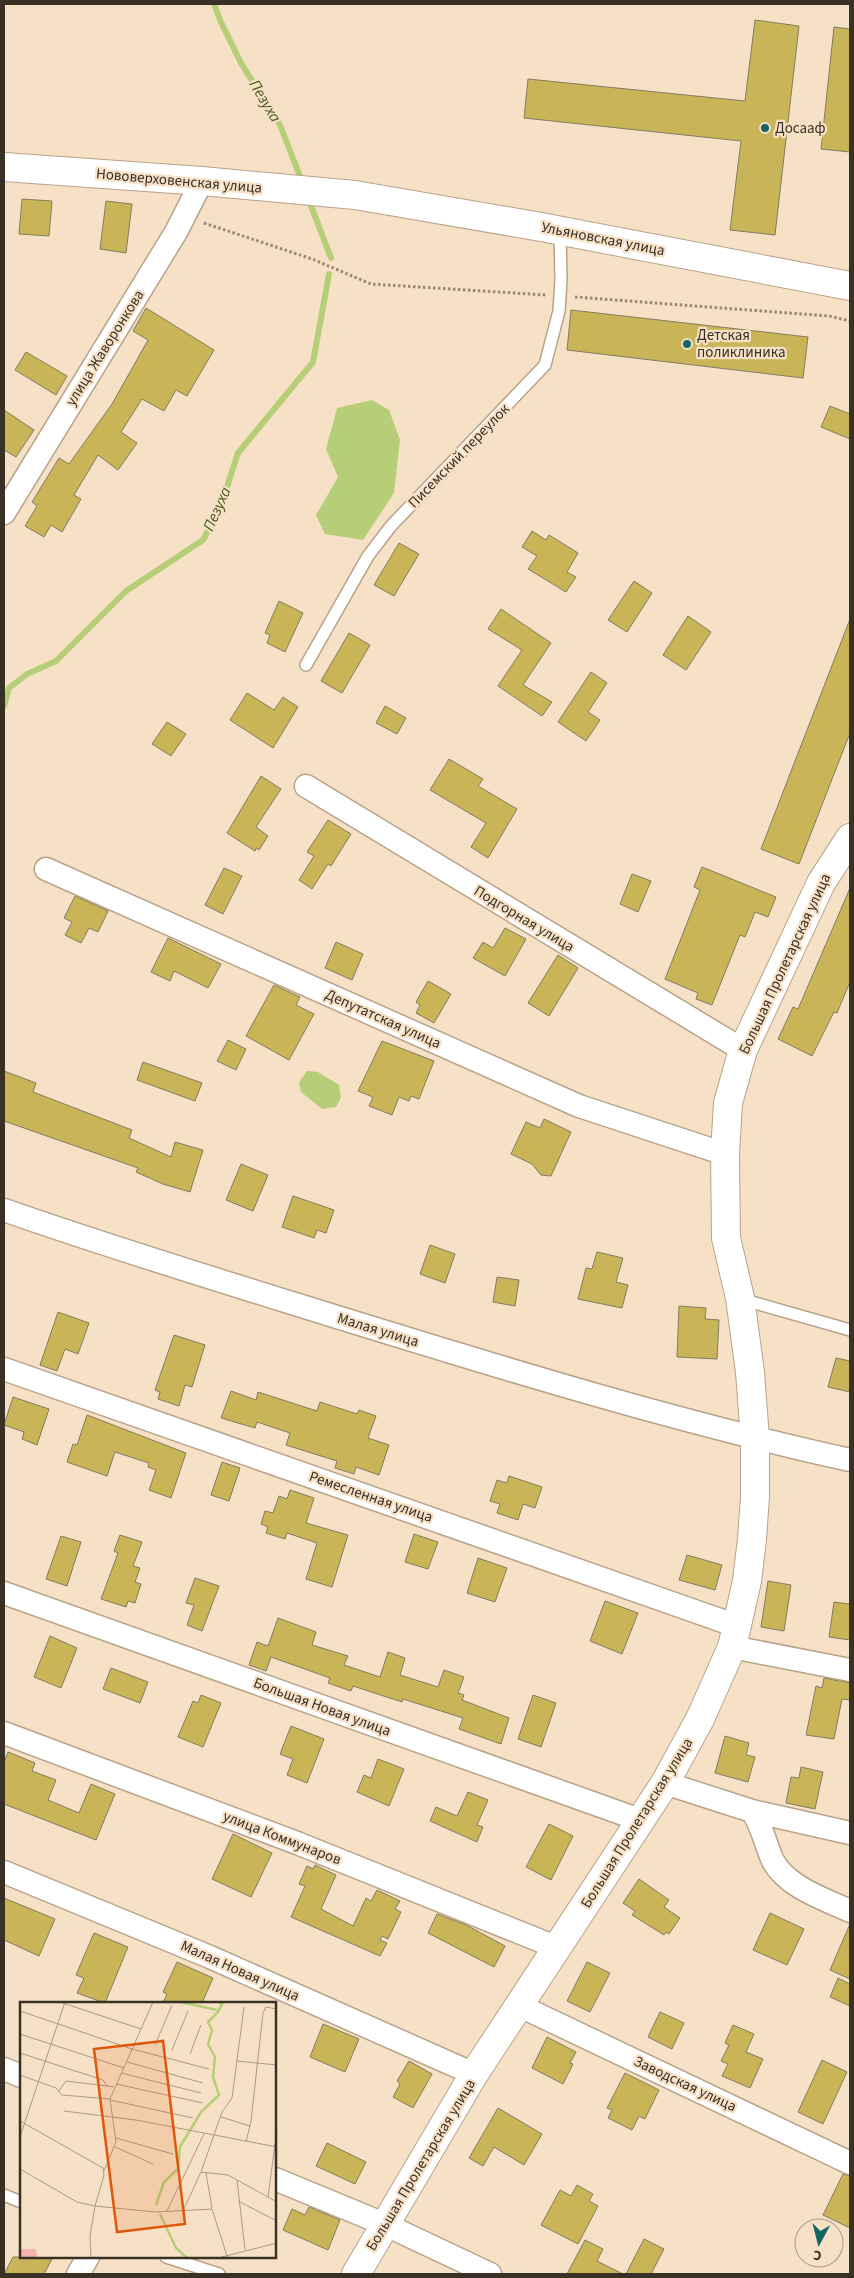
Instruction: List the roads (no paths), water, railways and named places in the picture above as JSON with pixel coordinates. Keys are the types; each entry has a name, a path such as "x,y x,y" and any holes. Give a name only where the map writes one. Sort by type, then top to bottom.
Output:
{"street":[{"name":"Нововерховенская улица","path":"5,170 202,181 355,196"},
{"name":"улица Жаворонкова","path":"4,513 184,216 202,181"},
{"name":"Ульяновская улица","path":"355,196 560,231 850,286"},
{"name":"Подгорная улица","path":"306,786 743,1050"},
{"name":"Большая Пролетарская улица","path":"356,2274 474,2074 665,1783 700,1719 735,1636 747,1581 752,1539 755,1496 755,1439 750,1372 740,1298 726,1238 725,1154 728,1103 743,1050 821,883 850,838"},
{"name":"Депутатская улица","path":"46,869 579,1106 725,1154"},
{"name":"Малая улица","path":"4,1210 98,1243 445,1351 755,1439 850,1460"},
{"name":"Ремесленная улица","path":"4,1369 735,1636 850,1670"},
{"name":"Большая Новая улица","path":"4,1593 640,1820"},
{"name":"улица Коммунаров","path":"4,1733 297,1843 558,1948"},
{"path":"665,1783 752,1811 850,1833"},
{"path":"752,1811 760,1823 773,1860 785,1876 790,1881 850,1910"},
{"name":"Малая Новая улица","path":"4,1872 210,1957 474,2074"},
{"name":"Заводская улица","path":"520,2006 850,2163"},
{"path":"4,2069 20,2076"},
{"path":"276,2179 384,2224 490,2274"},
{"path":"78,2274 87,2258"}],"lane":[{"name":"Писемский переулок","path":"306,665 368,556 391,526 545,365 560,296 560,231"},
{"path":"740,1298 850,1330"},
{"path":"4,2195 20,2202"},
{"path":"169,2258 219,2274"}],"waterway":[{"name":"Пезуха","path":"214,4 241,63 280,125 303,184"},
{"name":"Пезуха","path":"308,198 331,258"},
{"name":"Пезуха","path":"4,706 9,688 27,674 56,661 126,591 203,540 221,505 238,453 313,362 329,274"}],"place":[{"name":"Досааф","path":"765,128"},
{"name":"Детская поликлиника","path":"687,344"}]}
